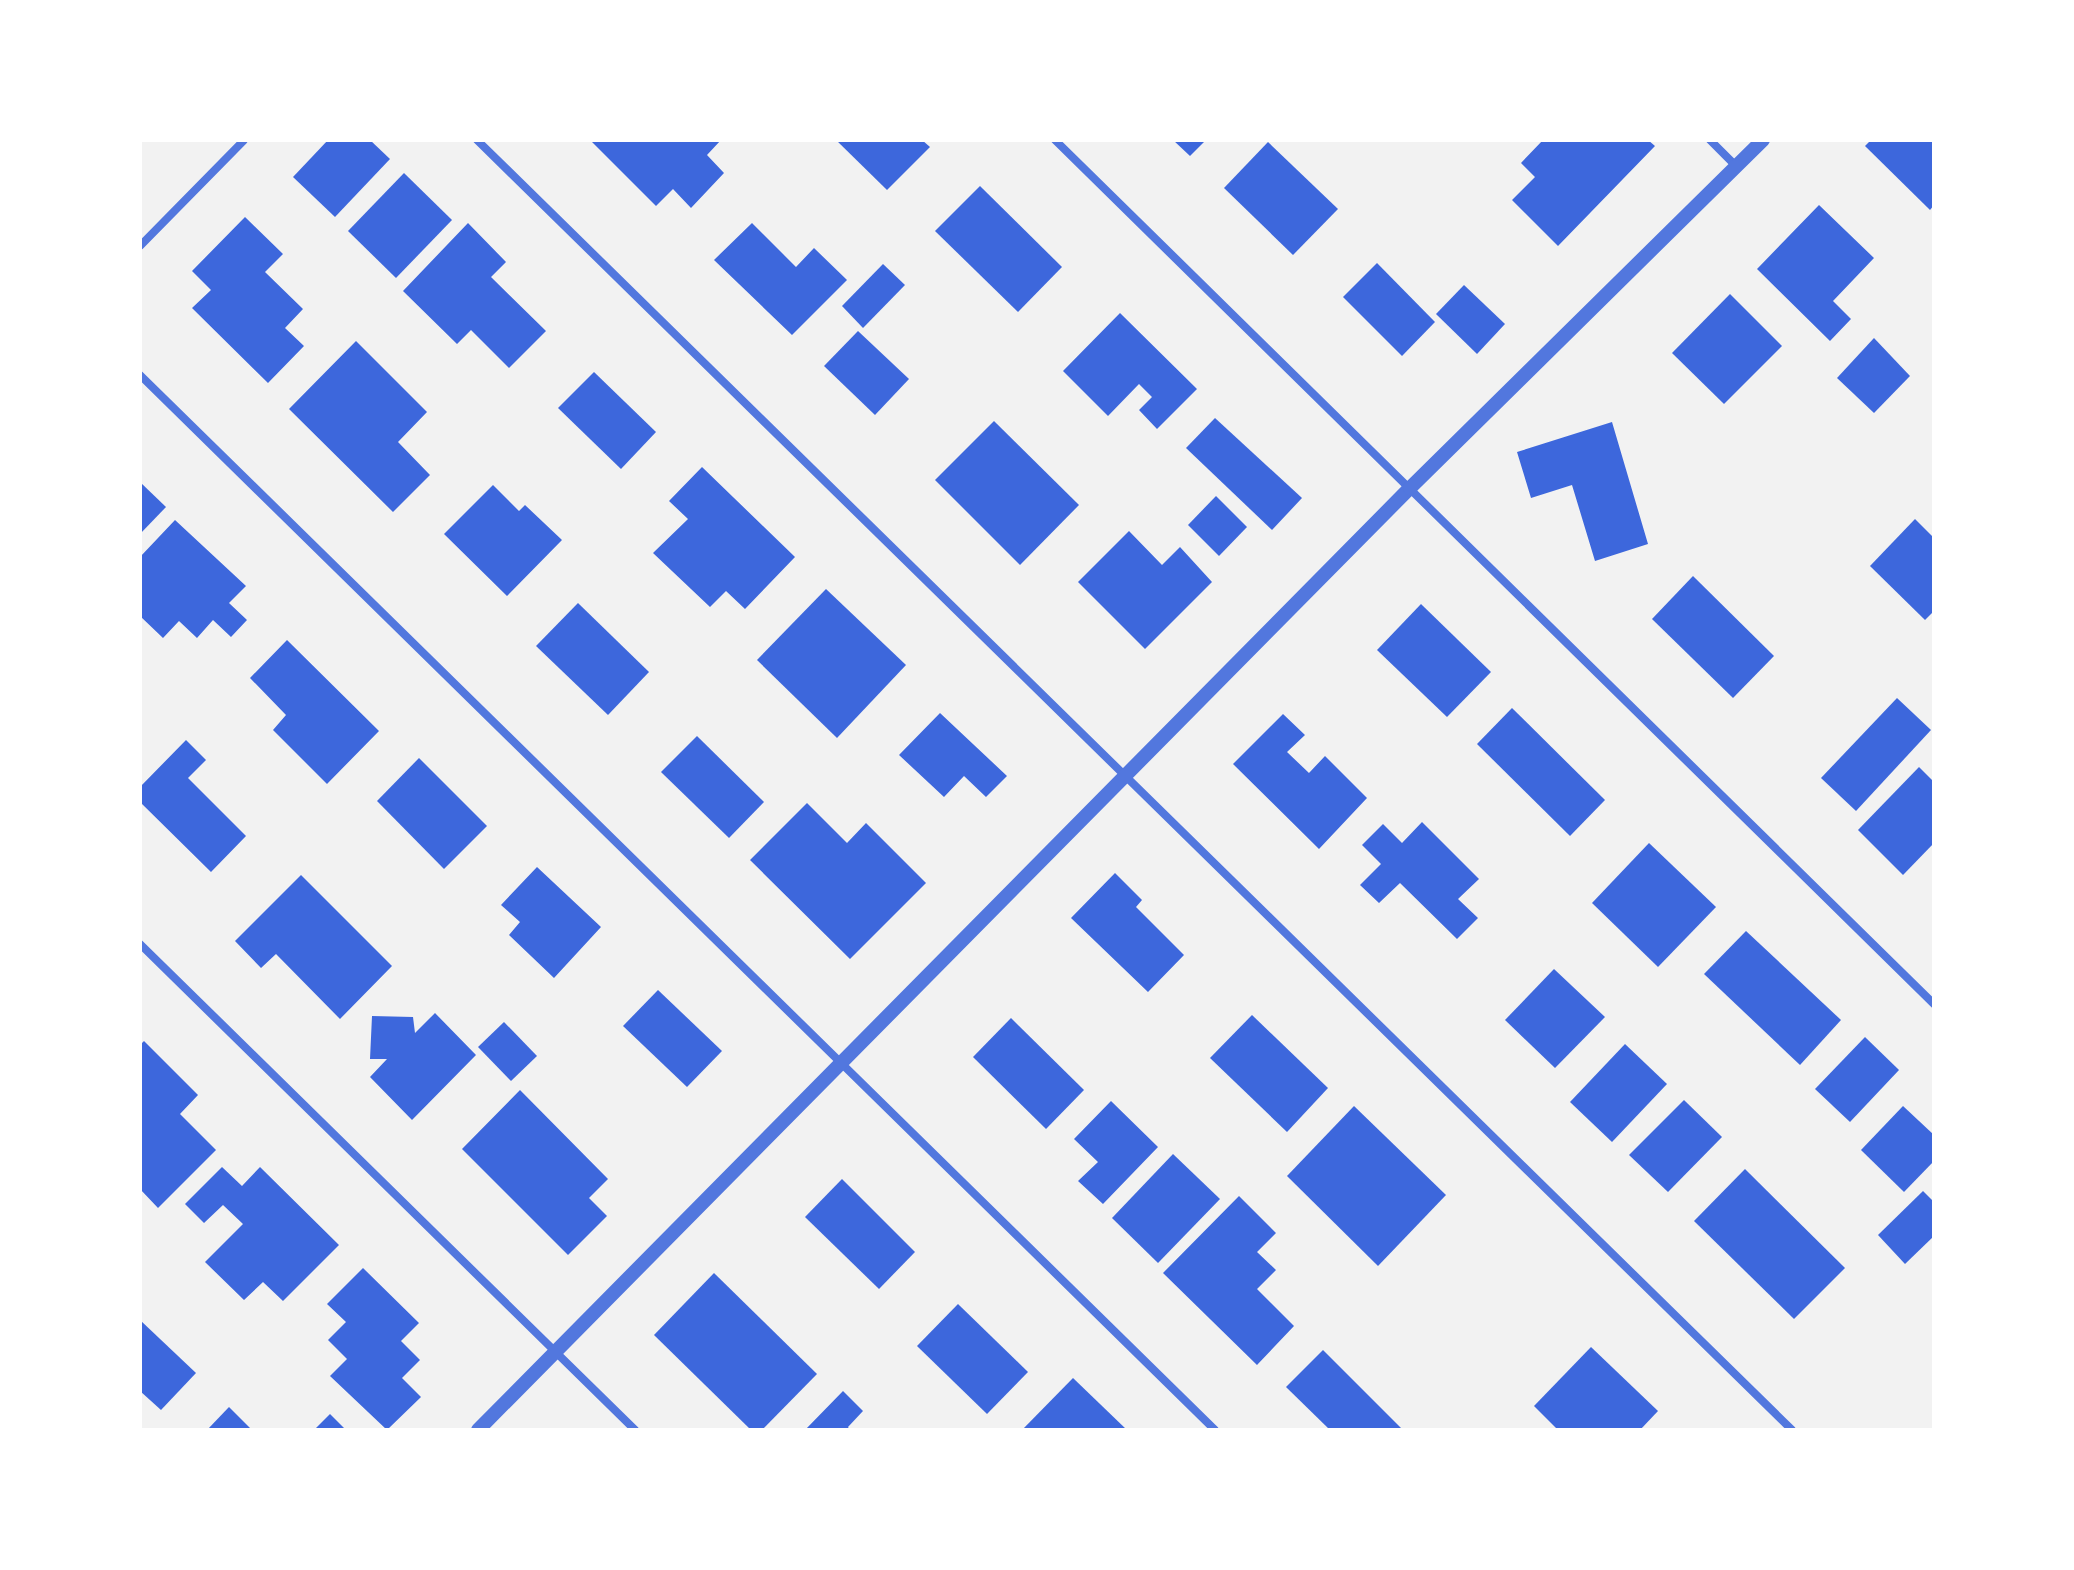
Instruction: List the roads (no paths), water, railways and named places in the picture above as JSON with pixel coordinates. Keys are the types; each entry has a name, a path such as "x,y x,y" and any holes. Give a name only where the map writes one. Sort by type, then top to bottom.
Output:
{"street":[{"path":"140,246 244,140"},
{"path":"477,140 1792,1430"},
{"path":"1055,140 1934,1004"},
{"path":"1710,140 1737,167"},
{"path":"478,1430 1410,488 1763,140"},
{"path":"140,375 1215,1430"},
{"path":"140,944 635,1430"}]}
